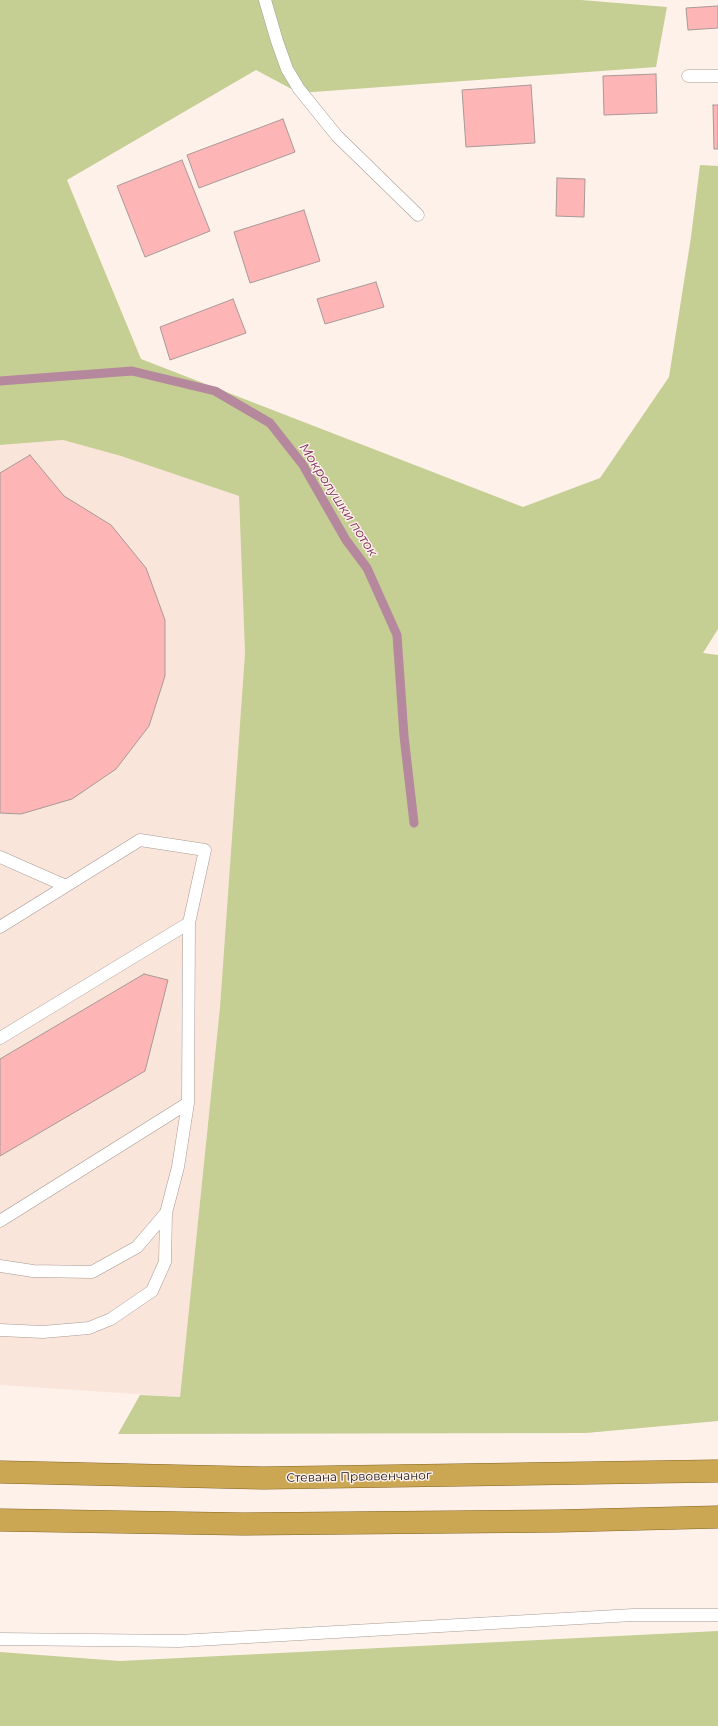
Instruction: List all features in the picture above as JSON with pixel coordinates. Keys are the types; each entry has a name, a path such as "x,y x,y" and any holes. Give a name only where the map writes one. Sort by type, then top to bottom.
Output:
{"highway":[{"name":"Стевана Првовенчаног","path":"0,1472 263,1478 718,1471"},
{"path":"0,1520 243,1524 558,1521 718,1517"}],"lane":[{"path":"265,0 287,69 299,89 337,136 418,215"},
{"path":"688,76 718,76"},
{"path":"0,927 140,840 205,850 188,923 188,1103 178,1167 166,1213 166,1262 152,1291 111,1319 89,1328 43,1332 0,1330"},
{"path":"0,856 66,886"},
{"path":"0,1038 188,923"},
{"path":"0,1221 188,1103"},
{"path":"0,1266 33,1271 92,1272 137,1247 166,1213"},
{"path":"0,1639 179,1642 633,1615 718,1615"}],"shaded area":[{"path":"63,440 121,456 239,496 245,653 220,1007 180,1397 0,1385 0,445"}],"green space":[{"path":"0,0 581,0 667,7 656,67 299,93 256,70 67,180 141,359 523,507 600,478 669,377 691,237 700,165 718,166 718,629 703,653 718,655 718,1421 586,1433 118,1434 140,1395 180,1397 220,1007 245,653 239,496 121,456 63,440 0,445"},
{"path":"718,1631 718,1726 0,1726 0,1652 120,1661"}],"building":[{"path":"718,6 718,28 688,30 686,8"},
{"path":"656,74 657,113 604,115 603,76"},
{"path":"531,85 535,143 466,147 462,90"},
{"path":"713,105 718,105 718,149 714,149"},
{"path":"283,119 295,152 199,188 187,155"},
{"path":"182,160 210,231 145,257 117,186"},
{"path":"557,178 585,179 584,217 556,216"},
{"path":"304,210 320,261 250,283 234,232"},
{"path":"376,282 384,307 325,324 317,299"},
{"path":"233,299 246,333 170,360 160,327"},
{"path":"30,455 64,496 111,525 146,568 165,620 165,676 149,726 116,769 72,799 21,814 0,813 0,473"},
{"path":"144,974 168,980 145,1071 0,1156 0,1059"}],"waterway":[{"name":"Мокролушки поток","path":"0,381 132,371 215,391 270,423 303,465 346,540 367,568 397,635 404,736 414,823"}]}
